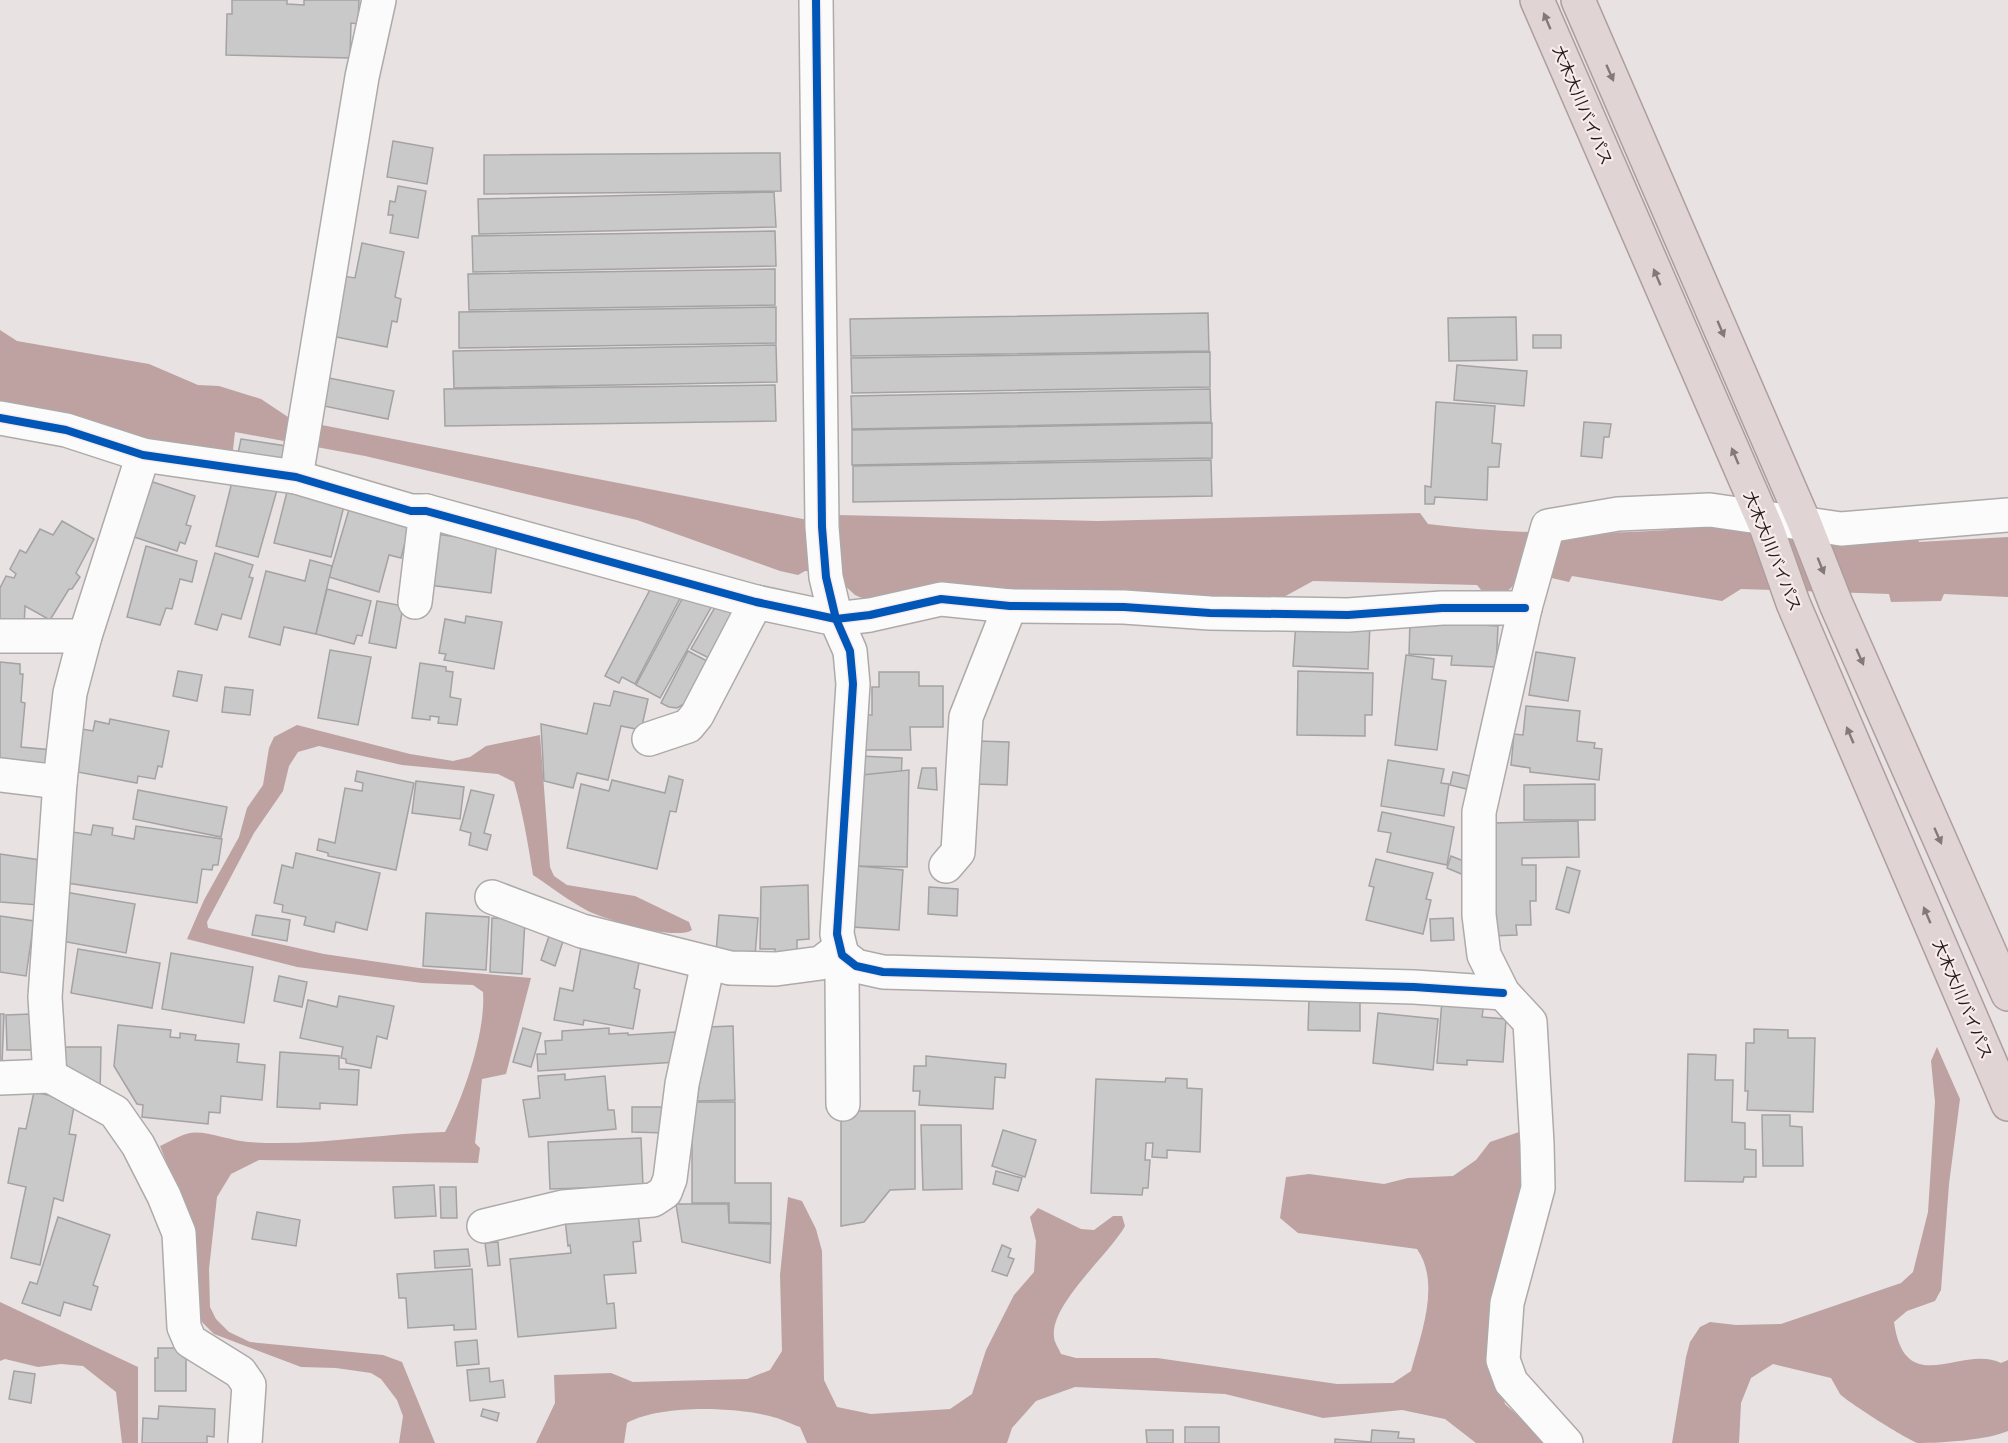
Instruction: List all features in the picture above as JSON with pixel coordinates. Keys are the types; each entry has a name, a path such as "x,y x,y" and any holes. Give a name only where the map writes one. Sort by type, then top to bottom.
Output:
{"highway":[{"name":"大木大川バイパス","path":"1537,0 1764,523 1793,603 2008,1104"},
{"path":"1578,0 1805,525 1836,604 2008,994"}],"street":[{"path":"298,463 362,77 379,0"},
{"path":"816,0 822,527 825,577 836,619 850,651 852,684 837,934 844,954 842,975 843,1104"},
{"path":"0,418 66,430 143,455 298,463 411,511 426,512 756,602 836,619 870,615 941,599 1010,606 1348,615 1527,600"},
{"path":"50,1076 45,998 60,782 70,693 85,636 143,455"},
{"path":"1566,1443 1511,1382 1503,1360 1507,1303 1538,1188 1530,1022 1503,993 1484,955 1479,915 1479,812 1527,600 1548,526 1618,514 1651,515 1710,510 1764,523 1841,529 2008,515"},
{"path":"415,602 426,512"},
{"path":"649,739 688,726 697,715 756,602"},
{"path":"946,866 958,852 966,717 1010,606"},
{"path":"0,636 85,636"},
{"path":"0,776 60,782"},
{"path":"492,897 582,931 730,968 776,969 821,963 844,954"},
{"path":"844,954 856,966 883,972 1414,987 1503,993"},
{"path":"484,1226 562,1207 653,1200 665,1192 670,1179 682,1084 708,963"},
{"path":"0,1078 50,1076 115,1112 138,1145 164,1196 179,1233 184,1327 190,1341 240,1372 249,1385 245,1443"}],"shaded area":[{"path":"0,330 17,341 149,364 198,385 219,386 261,399 291,419 808,520 806,531 839,530 838,515 1098,521 1420,513 1428,524 1518,532 1608,533 1669,530 1674,522 1915,532 1919,542 2008,537 2008,597 1944,594 1941,601 1891,602 1889,594 1741,589 1722,601 1572,576 1569,582 1521,571 1511,588 1503,592 1482,591 1477,585 1313,581 1269,605 880,606 855,595 842,583 841,573 805,571 798,575 780,571 637,520 365,456 235,432 232,459 0,410"},
{"path":"297,725 410,754 453,761 470,757 486,746 540,735 550,867 554,876 567,885 635,896 689,922 692,930 671,933 641,928 610,919 581,907 533,875 523,817 514,782 498,774 402,765 319,746 298,752 289,766 283,791 254,833 207,922 208,928 324,954 419,968 531,978 506,1074 482,1079 475,1143 480,1148 478,1163 259,1160 231,1174 217,1197 209,1269 210,1307 216,1319 229,1332 250,1342 383,1355 402,1362 435,1443 399,1443 403,1416 397,1400 381,1379 371,1373 336,1368 301,1367 214,1334 201,1321 190,1221 160,1146 182,1135 196,1132 241,1141 297,1143 445,1132 466,1083 477,1044 483,1008 483,992 473,985 422,983 297,967 187,939 204,900 239,837 247,808 263,785 269,748 274,737"},
{"path":"1937,1047 1960,1099 1949,1184 1941,1290 1935,1301 1907,1311 1894,1322 1900,1346 1910,1359 1922,1365 1986,1359 2001,1363 2008,1360 2008,1431 1977,1439 1918,1443 1845,1398 1840,1394 1831,1378 1773,1364 1751,1378 1741,1403 1739,1443 1672,1443 1686,1357 1690,1342 1700,1327 1710,1322 1736,1325 1781,1324 1901,1283 1913,1272 1928,1212 1935,1102 1931,1061"},
{"path":"1522,1131 1522,1181 1488,1321 1489,1342 1505,1404 1548,1443 1476,1443 1445,1419 1402,1410 1323,1418 1225,1394 1075,1387 1036,1401 1012,1428 1007,1443 807,1443 800,1427 774,1417 732,1410 694,1409 657,1413 627,1423 624,1443 536,1443 555,1403 554,1375 611,1373 633,1382 747,1379 770,1370 782,1351 780,1275 788,1197 802,1201 816,1229 822,1251 824,1380 837,1407 871,1414 950,1409 972,1394 986,1350 1014,1295 1034,1272 1036,1241 1030,1217 1038,1208 1081,1229 1094,1230 1113,1216 1122,1216 1125,1226 1070,1295 1061,1310 1055,1324 1054,1337 1061,1354 1076,1358 1157,1358 1337,1384 1393,1383 1411,1371 1420,1341 1428,1293 1428,1277 1424,1262 1417,1249 1298,1233 1280,1218 1286,1177 1309,1174 1384,1184 1408,1178 1453,1176 1476,1160 1490,1142"},
{"path":"0,1302 138,1367 138,1443 122,1443 116,1392 83,1366 61,1364 38,1367 5,1359 0,1361"}],"building":[{"path":"232,0 287,0 287,4 304,5 304,0 359,0 358,24 351,23 350,58 226,55 227,14 232,14"},
{"path":"393,141 433,148 427,184 387,177"},
{"path":"780,153 781,191 484,194 484,155"},
{"path":"398,186 426,191 418,238 390,233 393,215 388,215 390,201 395,202"},
{"path":"774,192 776,227 479,234 478,199"},
{"path":"775,231 776,266 473,272 472,236"},
{"path":"362,243 404,252 395,297 401,299 397,322 392,321 387,347 331,336 342,276 355,278"},
{"path":"775,269 775,305 469,310 468,274"},
{"path":"776,307 776,343 459,348 459,312"},
{"path":"1208,313 1209,351 851,356 850,319"},
{"path":"1516,317 1517,360 1449,361 1448,318"},
{"path":"1533,335 1561,335 1561,348 1533,348"},
{"path":"776,345 777,382 454,388 453,351"},
{"path":"1210,352 1210,387 852,393 851,358"},
{"path":"1457,365 1527,371 1524,406 1454,400"},
{"path":"324,377 394,391 388,419 319,405"},
{"path":"775,385 776,421 445,426 444,389"},
{"path":"1210,389 1211,422 852,429 851,396"},
{"path":"1436,402 1495,406 1492,443 1501,444 1499,467 1488,467 1487,500 1435,497 1434,504 1425,504 1425,486 1431,487"},
{"path":"1584,422 1611,424 1609,437 1604,437 1602,458 1581,456"},
{"path":"1212,423 1212,458 852,465 852,430"},
{"path":"241,439 286,446 283,466 237,458"},
{"path":"1211,460 1212,496 853,502 853,466"},
{"path":"233,478 277,490 258,557 216,546"},
{"path":"147,480 195,496 186,525 191,526 185,544 180,542 177,551 128,535"},
{"path":"287,492 344,506 331,557 274,543"},
{"path":"350,506 411,520 401,558 389,555 379,592 329,577"},
{"path":"62,521 94,539 76,573 80,577 72,589 69,589 50,620 25,606 24,628 0,628 0,588 6,576 14,578 16,574 10,569 20,550 26,553 40,529 53,535"},
{"path":"435,534 497,542 491,593 429,585"},
{"path":"146,546 197,561 192,582 180,579 172,609 166,608 160,625 127,617"},
{"path":"215,553 253,565 249,577 253,578 241,619 222,614 217,630 195,624"},
{"path":"310,560 332,566 316,634 284,627 280,645 249,637 266,571 305,581"},
{"path":"655,580 686,587 635,684 622,677 619,683 605,676"},
{"path":"688,588 717,597 660,698 636,685"},
{"path":"327,589 371,601 362,636 357,635 354,644 316,634"},
{"path":"721,597 738,603 709,658 691,649"},
{"path":"377,601 403,606 396,648 369,643"},
{"path":"466,616 502,622 494,669 444,660 446,654 439,653 445,619 465,623"},
{"path":"1296,621 1370,624 1368,669 1293,666"},
{"path":"1410,621 1498,626 1496,667 1451,665 1452,656 1409,654"},
{"path":"330,650 371,657 358,725 318,718"},
{"path":"688,651 707,661 684,704 677,708 669,707 661,703"},
{"path":"1536,652 1575,658 1568,701 1529,695"},
{"path":"1406,655 1434,659 1432,679 1446,681 1437,750 1395,745"},
{"path":"0,662 20,664 20,674 23,674 21,702 25,703 21,747 53,750 51,772 0,763"},
{"path":"420,663 446,667 446,671 453,672 450,697 461,699 457,725 438,723 439,717 430,716 430,720 412,718"},
{"path":"178,671 202,675 197,701 173,696"},
{"path":"1298,671 1373,673 1372,715 1365,715 1365,736 1297,735"},
{"path":"879,672 919,672 919,686 943,686 943,727 910,727 911,750 859,750 860,715 872,715 872,687 879,687"},
{"path":"225,687 253,690 250,715 222,712"},
{"path":"614,691 648,699 641,730 621,726 608,780 577,773 573,788 544,781 541,724 587,734 594,703 610,706"},
{"path":"1526,706 1580,711 1577,741 1595,743 1594,748 1602,749 1599,780 1530,772 1530,768 1511,765 1514,734 1523,735"},
{"path":"110,719 169,731 162,767 158,766 155,779 138,776 137,783 72,771 76,728 93,731 95,721 109,724"},
{"path":"977,741 1009,742 1007,785 976,784"},
{"path":"860,756 902,758 898,849 856,847"},
{"path":"1388,760 1444,769 1441,783 1449,784 1444,816 1381,806"},
{"path":"922,768 936,768 937,790 918,788"},
{"path":"909,770 907,867 854,866 862,775"},
{"path":"357,771 414,783 396,870 328,856 328,853 317,850 319,839 335,843 345,788 362,791 363,783 355,781"},
{"path":"1453,772 1479,778 1475,791 1450,785"},
{"path":"669,776 683,780 676,812 670,811 657,869 567,848 581,784 609,791 612,780 665,793"},
{"path":"416,781 464,787 460,819 412,813"},
{"path":"1595,784 1595,820 1524,820 1524,785"},
{"path":"138,790 227,807 221,837 133,819"},
{"path":"471,790 494,795 484,833 491,835 487,850 469,845 471,833 460,830"},
{"path":"1382,812 1454,827 1447,865 1387,852 1391,833 1378,831"},
{"path":"1578,821 1579,857 1522,858 1522,865 1536,865 1536,901 1530,901 1531,925 1516,925 1517,935 1493,936 1491,823"},
{"path":"93,825 113,828 112,835 134,839 136,826 222,839 218,865 213,865 212,870 202,869 197,903 61,882 67,831 91,835"},
{"path":"296,853 380,873 367,930 336,922 334,932 304,925 306,917 282,912 283,905 274,903 282,865 293,868"},
{"path":"0,854 40,860 39,905 0,902"},
{"path":"1451,856 1471,864 1466,876 1447,868"},
{"path":"1376,859 1433,873 1426,899 1431,900 1423,934 1366,920 1374,887 1369,886"},
{"path":"857,866 903,870 899,930 852,927"},
{"path":"1567,867 1580,871 1569,913 1556,909"},
{"path":"808,885 809,939 797,940 797,954 775,954 775,949 760,949 761,887"},
{"path":"929,887 958,889 957,916 928,914"},
{"path":"65,892 135,904 126,953 56,940"},
{"path":"426,913 489,917 486,970 423,966"},
{"path":"256,915 290,920 287,941 252,935"},
{"path":"719,915 758,918 755,956 716,953"},
{"path":"0,916 34,921 26,976 0,972"},
{"path":"492,918 525,920 522,974 490,972"},
{"path":"1453,918 1454,940 1431,941 1430,919"},
{"path":"551,930 565,935 555,966 541,960"},
{"path":"582,942 641,953 634,988 640,990 633,1029 584,1020 583,1025 554,1020 560,988 573,991"},
{"path":"78,949 160,963 152,1008 71,993"},
{"path":"171,953 253,967 244,1023 162,1009"},
{"path":"279,976 307,982 302,1007 274,1001"},
{"path":"339,996 394,1006 387,1039 377,1036 371,1068 346,1063 346,1059 341,1058 343,1047 300,1038 308,1000 337,1007"},
{"path":"1309,999 1360,1000 1360,1031 1308,1030"},
{"path":"1442,1000 1484,1003 1482,1017 1506,1019 1503,1062 1467,1060 1467,1065 1437,1063"},
{"path":"1378,1013 1438,1019 1433,1070 1373,1063"},
{"path":"0,1014 4,1014 2,1064 0,1064"},
{"path":"31,1014 31,1050 7,1050 6,1015"},
{"path":"118,1025 171,1030 170,1037 180,1038 180,1033 196,1035 195,1040 239,1044 237,1062 265,1065 262,1100 221,1096 220,1113 209,1112 208,1124 142,1117 143,1105 137,1104 114,1066"},
{"path":"733,1026 735,1100 697,1101 707,1027"},
{"path":"523,1028 541,1033 531,1067 513,1062"},
{"path":"609,1028 609,1034 675,1032 677,1062 538,1071 537,1054 546,1054 545,1041 562,1040 562,1031"},
{"path":"1754,1029 1788,1030 1788,1038 1815,1038 1813,1112 1747,1110 1746,1043 1754,1043"},
{"path":"65,1047 101,1047 100,1095 64,1076"},
{"path":"280,1052 339,1056 339,1069 359,1070 357,1105 320,1103 320,1109 277,1107"},
{"path":"1688,1054 1716,1055 1715,1080 1733,1080 1732,1122 1745,1123 1745,1149 1756,1150 1756,1177 1744,1177 1743,1182 1685,1181"},
{"path":"926,1056 1006,1064 1005,1078 995,1077 993,1109 919,1105 920,1091 913,1091 914,1066 926,1066"},
{"path":"565,1074 565,1080 605,1076 608,1110 614,1110 616,1129 529,1137 523,1100 540,1098 538,1076"},
{"path":"1166,1078 1187,1079 1187,1088 1202,1089 1200,1152 1167,1150 1167,1158 1152,1157 1153,1143 1146,1143 1145,1160 1150,1160 1148,1188 1143,1188 1142,1195 1091,1193 1096,1079 1165,1082"},
{"path":"34,1092 75,1101 69,1134 76,1135 63,1201 54,1198 40,1265 11,1258 26,1187 8,1183 19,1128 26,1129"},
{"path":"692,1102 735,1102 735,1183 771,1183 771,1223 729,1222 729,1203 692,1203"},
{"path":"632,1107 666,1107 666,1133 632,1132"},
{"path":"841,1111 915,1111 915,1189 890,1190 864,1222 841,1226"},
{"path":"1762,1115 1790,1115 1790,1126 1802,1127 1803,1166 1763,1166"},
{"path":"921,1125 961,1125 962,1189 923,1190"},
{"path":"1003,1130 1036,1140 1025,1177 992,1166"},
{"path":"641,1138 643,1186 550,1189 548,1142"},
{"path":"996,1171 1022,1178 1018,1191 993,1184"},
{"path":"434,1185 436,1216 395,1218 393,1187"},
{"path":"440,1187 456,1187 457,1218 441,1218"},
{"path":"676,1204 728,1204 729,1223 771,1224 770,1263 682,1242"},
{"path":"257,1212 300,1220 296,1246 252,1239"},
{"path":"638,1212 641,1241 633,1242 636,1273 604,1275 607,1304 614,1303 616,1328 518,1337 510,1259 571,1253 565,1219"},
{"path":"58,1217 110,1235 93,1285 98,1287 91,1310 64,1302 60,1316 22,1303 30,1282 37,1284"},
{"path":"498,1242 500,1265 488,1266 485,1243"},
{"path":"1002,1245 1011,1249 1008,1257 1014,1259 1007,1276 992,1271"},
{"path":"468,1249 470,1266 435,1268 434,1251"},
{"path":"472,1269 476,1329 454,1330 454,1325 408,1328 406,1298 399,1298 397,1274"},
{"path":"477,1340 479,1364 457,1366 455,1342"},
{"path":"158,1348 183,1348 183,1357 186,1357 186,1391 155,1391 155,1358 158,1358"},
{"path":"489,1368 490,1382 503,1380 505,1397 470,1401 467,1370"},
{"path":"14,1371 35,1374 31,1403 9,1399"},
{"path":"159,1406 215,1409 214,1437 207,1436 207,1443 142,1443 143,1418 158,1419"},
{"path":"483,1409 499,1413 497,1421 481,1416"},
{"path":"1185,1427 1219,1427 1219,1443 1185,1443"},
{"path":"1146,1430 1173,1430 1173,1443 1147,1443"},
{"path":"1372,1430 1399,1432 1398,1438 1414,1439 1414,1443 1335,1443 1335,1439 1371,1442"}],"cycle path":[{"path":"816,0 822,527 826,577 836,619 850,651 853,684 837,934 842,955 856,966 883,972 1414,987 1503,993"},
{"path":"0,418 66,430 143,455 296,477 411,511 426,511 756,602 836,619 870,615 941,599 1010,606 1124,607 1210,613 1348,615 1442,608 1525,608"}]}
